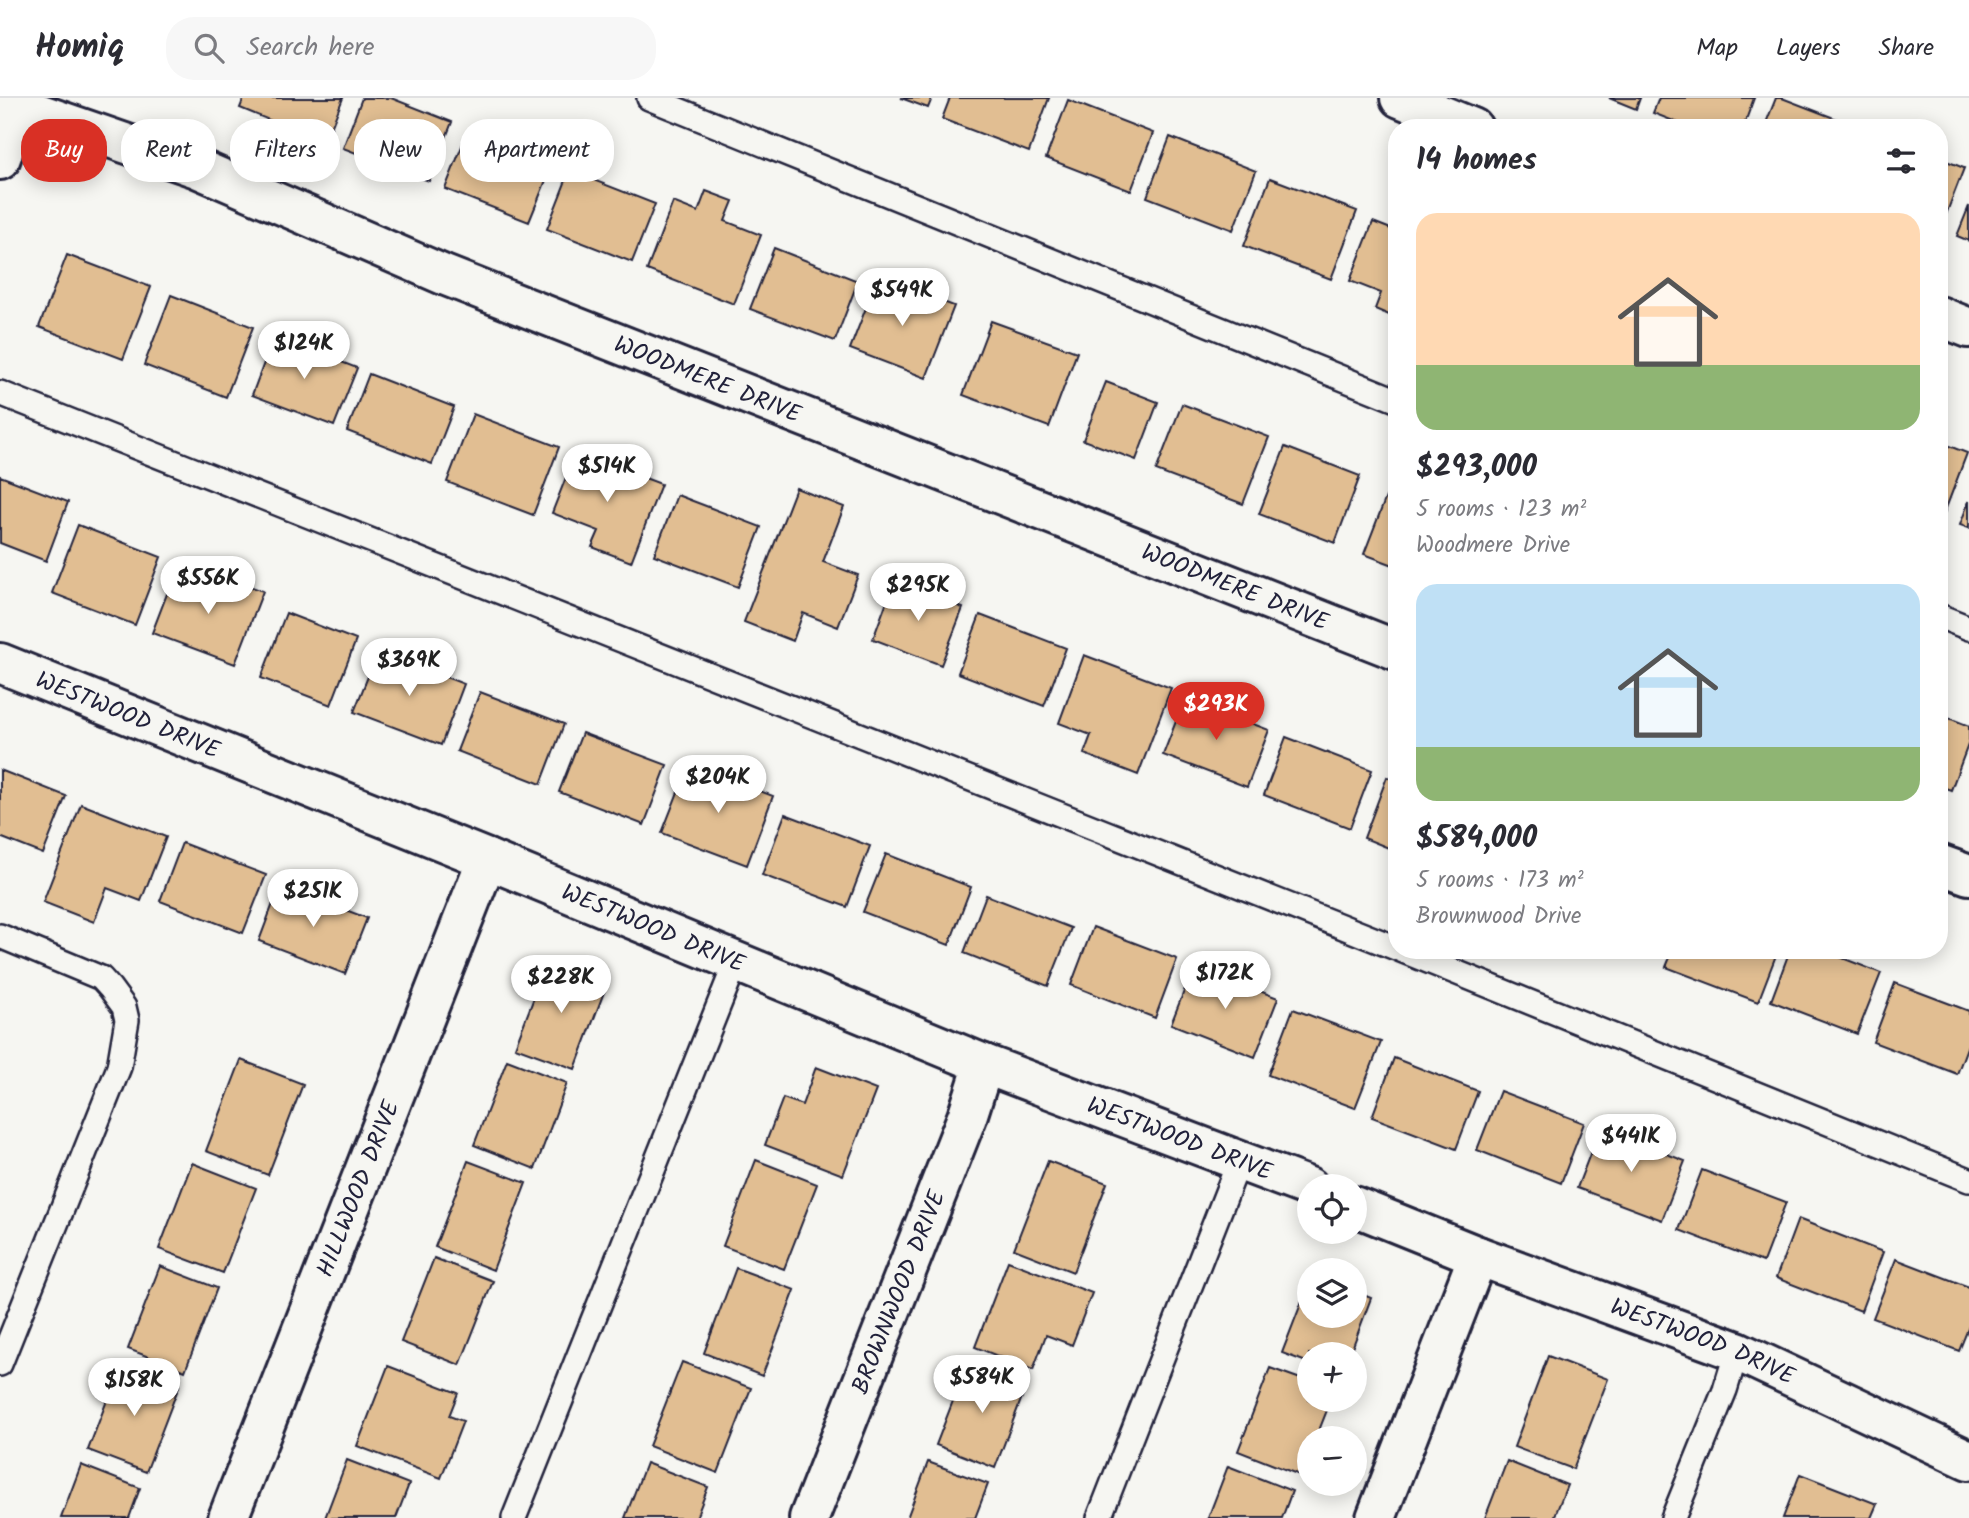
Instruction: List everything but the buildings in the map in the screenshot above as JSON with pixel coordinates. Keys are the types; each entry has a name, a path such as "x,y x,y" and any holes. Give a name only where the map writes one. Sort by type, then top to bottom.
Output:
{"street":[{"path":"1399,98 1451,119"},
{"path":"0,160 14,102"},
{"name":"WOODMERE DRIVE","path":"14,102 197,169 444,275 1388,647"},
{"path":"1948,320 1969,328"},
{"name":"WESTWOOD DRIVE","path":"0,663 487,859 984,1064 1240,1159 1297,1183"},
{"name":"HILLWOOD DRIVE","path":"228,1518 487,859"},
{"path":"1948,867 1969,875"},
{"name":"BROWNWOOD DRIVE","path":"809,1518 967,1117 984,1064"},
{"name":"WESTWOOD DRIVE","path":"1367,1211 1478,1256 1737,1351 1969,1460"},
{"path":"1376,1518 1478,1256"}],"lane":[{"path":"649,98 1388,397"},
{"path":"0,393 1388,945"},
{"path":"1948,620 1969,628"},
{"path":"0,936 101,978 124,1007 127,1035 119,1066 0,1363"},
{"path":"1423,959 1969,1180"},
{"path":"514,1518 736,962"},
{"path":"1099,1518 1240,1159"},
{"path":"1673,1518 1725,1390 1737,1351"}]}
